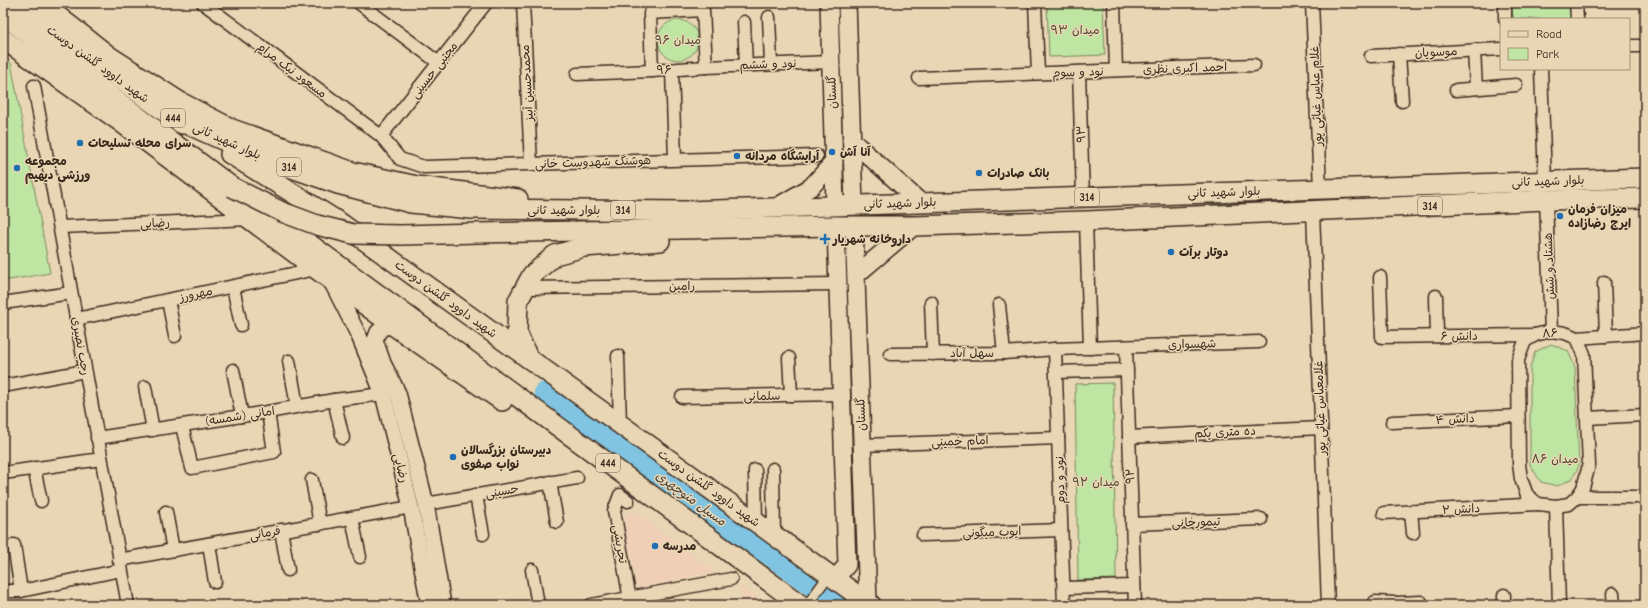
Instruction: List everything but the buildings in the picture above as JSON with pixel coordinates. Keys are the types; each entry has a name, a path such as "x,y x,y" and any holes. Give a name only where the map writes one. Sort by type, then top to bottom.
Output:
{"main road":[{"name":"شهید داوود گلشن دوست","path":"14,3 171,117 339,222 620,425 841,582 869,604"},
{"path":"41,3 109,56 180,102 232,129 353,172 417,186 472,194 617,210"},
{"name":"گلستان","path":"829,3 835,205"},
{"name":"گلستان","path":"847,3 854,205"},
{"name":"شهید داوود گلشن دوست","path":"3,15 232,187 801,605"},
{"path":"3,39 118,120 394,326 653,505 758,573"},
{"name":"بلوار شهید ثانی","path":"171,117 263,158 338,184 411,203 471,209 686,210 775,208 1645,178"},
{"path":"851,140 920,202"},
{"path":"775,208 811,187 834,162"},
{"name":"بلوار شهید ثانی","path":"232,187 282,212 317,225 353,234 401,236 479,233 762,227 914,226 1086,221 1546,200 1645,198"},
{"path":"1313,211 1320,189"},
{"path":"835,205 845,226"},
{"path":"845,226 854,205"},
{"name":"گلستان","path":"845,226 856,276 866,572 869,604"},
{"name":"گلستان","path":"841,582 842,394 838,284 845,226"},
{"path":"856,276 914,226"},
{"path":"528,358 517,332 518,301 532,275 555,255 584,247 697,238 762,227"},
{"path":"841,582 866,572"}],"street":[{"name":"مسعود نیک مرام","path":"202,3 381,136"},
{"path":"359,3 439,63"},
{"name":"مجتبی حسینی","path":"381,136 486,3"},
{"name":"محمدحسین آبیز","path":"523,3 531,164"},
{"name":"نود و سوم","path":"1035,3 1038,73 1116,70"},
{"path":"1114,3 1116,70"},
{"name":"غلام عباس غیاثی ‌پور","path":"1312,3 1320,189"},
{"path":"1505,3 1505,18"},
{"path":"1576,3 1577,18"},
{"name":"۹۶","path":"675,7 703,10 706,67 652,72 650,13 675,7"},
{"path":"769,16 771,64"},
{"path":"744,22 746,65"},
{"path":"1630,46 1645,46"},
{"name":"موسویان","path":"1371,56 1500,48"},
{"path":"1474,50 1476,88"},
{"path":"1399,54 1402,101"},
{"name":"نود و ششم","path":"706,67 831,62"},
{"name":"احمد اکبری نظری","path":"1116,70 1254,65"},
{"path":"672,70 675,159"},
{"path":"1542,70 1545,181"},
{"path":"577,74 652,72"},
{"name":"۹۳","path":"1079,72 1083,197"},
{"path":"919,78 1038,73"},
{"path":"1456,90 1516,85"},
{"name":"رجب نصیری","path":"34,86 128,605"},
{"name":"هوشنگ شهدوست خانی","path":"381,136 400,159 424,167 817,156"},
{"name":"هشتاد و شش","path":"1546,200 1551,331"},
{"name":"غلامعباس غیاثی پور","path":"1313,211 1328,605"},
{"name":"رضایی","path":"60,227 250,219"},
{"path":"1086,221 1090,348"},
{"name":"رضایی","path":"324,274 359,336 383,394 411,507 429,605"},
{"name":"مهرورز","path":"76,319 233,287 324,274"},
{"name":"دانش ۶","path":"1380,277 1382,337 1535,335"},
{"path":"1604,282 1606,336"},
{"name":"رامین","path":"525,288 838,284"},
{"path":"233,287 242,325"},
{"path":"3,303 72,293"},
{"path":"1436,296 1437,336"},
{"path":"168,300 175,336"},
{"path":"931,302 933,354"},
{"path":"999,305 1004,353"},
{"name":"رضایی","path":"394,326 384,327 378,332 375,340 383,363 398,393 426,504 443,605"},
{"name":"۸۶","path":"1538,504 1527,495 1521,479 1519,464 1518,360 1525,341 1535,335 1551,331 1565,333 1577,338"},
{"path":"1538,504 1556,506 1569,504 1577,497 1583,488 1589,465 1584,354 1577,338 1645,333"},
{"name":"شهسواری","path":"1090,348 1259,342"},
{"name":"۹۲","path":"1126,347 1135,605"},
{"name":"سهل آباد","path":"890,354 1004,353 1090,348"},
{"name":"نود و دوم","path":"1055,349 1064,605"},
{"path":"618,356 620,425"},
{"path":"789,358 791,395"},
{"path":"289,361 297,406"},
{"path":"233,370 242,416"},
{"path":"1056,372 1127,370"},
{"path":"3,386 86,372"},
{"path":"145,387 153,430"},
{"path":"383,394 398,393"},
{"name":"امانی (شمسه)","path":"98,438 182,426 334,400 383,394"},
{"name":"سلمانی","path":"682,397 842,394"},
{"path":"334,400 343,438"},
{"path":"182,426 192,468 274,452 268,412"},
{"name":"دانش ۴","path":"1392,422 1518,416"},
{"path":"1587,418 1645,416"},
{"name":"ده متری یکم","path":"1129,437 1321,428"},
{"name":"امام خمینی","path":"862,445 1058,438"},
{"path":"3,473 101,459"},
{"path":"34,468 41,501"},
{"path":"755,470 756,522"},
{"path":"773,470 774,535"},
{"name":"حسینی","path":"426,504 578,478"},
{"path":"312,480 320,524"},
{"path":"550,482 557,522"},
{"path":"476,495 483,534"},
{"name":"تجریشی","path":"628,501 620,495 614,511 630,601"},
{"path":"1577,497 1645,497"},
{"path":"411,507 426,504"},
{"name":"دانش ۲","path":"1384,513 1538,504"},
{"path":"1556,506 1558,605"},
{"name":"فرمانی","path":"3,591 21,591 174,550 411,507"},
{"path":"166,512 174,550"},
{"path":"1412,512 1413,533"},
{"path":"352,518 360,557"},
{"name":"تیمورخانی","path":"1132,524 1261,519"},
{"path":"281,530 288,570"},
{"name":"ایوب میگونی","path":"922,535 1062,530"},
{"path":"209,544 216,582"},
{"path":"14,545 21,591"},
{"path":"532,570 538,605"},
{"path":"591,605 630,601 731,579"},
{"path":"807,605 841,582"},
{"path":"1064,588 1134,586"},
{"path":"1375,602 1396,604 1421,602"}],"shaded area":[{"name":"مدرسه","path":"633,509 715,572 638,589 623,520"},
{"path":"738,584 766,605 743,605"}],"green space":[{"name":"میدان ۹۳","path":"1047,3 1103,3 1105,55 1049,57"},
{"path":"1513,3 1571,3 1572,13 1570,18 1514,18 1512,12"},
{"name":"میدان ۹۶","path":"678,20 689,23 695,29 698,40 695,51 689,57 678,60 667,57 661,51 658,40 661,29 667,23"},
{"name":"مجموعه ورزشی دیهیم","path":"3,57 11,63 50,273 3,281"},
{"name":"میدان ۸۶","path":"1551,344 1568,351 1575,367 1579,466 1572,479 1557,486 1541,482 1530,465 1530,368 1535,352"},
{"name":"میدان ۹۲","path":"1113,383 1116,579 1078,580 1075,384"}],"waterway":[{"name":"مسیل منوچهری","path":"545,393 837,603"}],"place":[{"name":"سرای محله تسلیحات","path":"80,143"},
{"name":"آنا آش","path":"832,152"},
{"name":"آرایشگاه مردانه","path":"737,156"},
{"name":"مجموعه ورزشی دیهیم","path":"17,168"},
{"name":"بانک صادرات","path":"979,173"},
{"name":"میزان فرمان ایرج رضازاده","path":"1560,216"},
{"name":"داروخانه شهریار","path":"825,239"},
{"name":"دوتار برآت","path":"1171,252"},
{"name":"دبیرستان بزرگسالان نواب صفوی","path":"453,457"},
{"name":"مدرسه","path":"655,546"}]}
